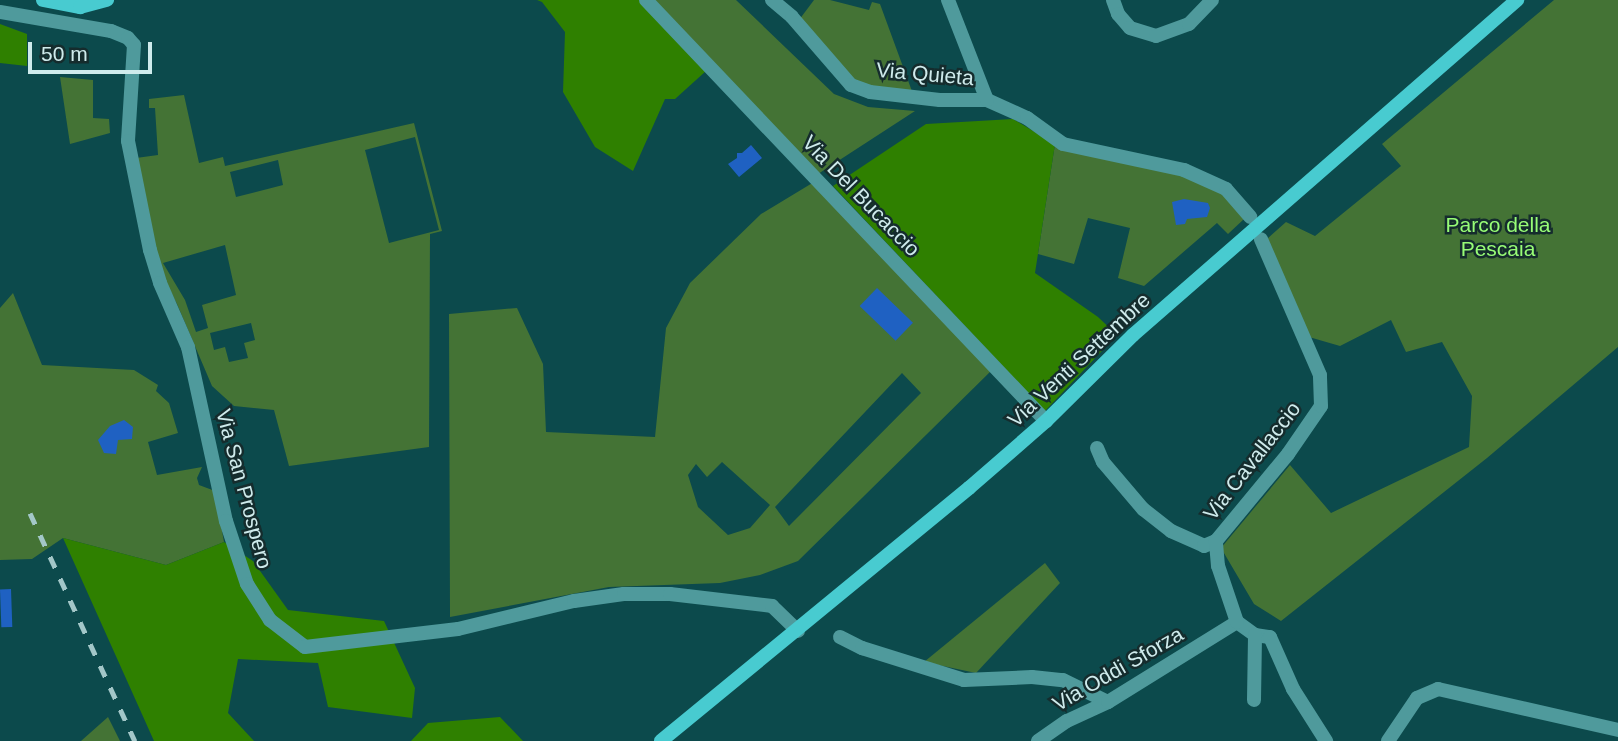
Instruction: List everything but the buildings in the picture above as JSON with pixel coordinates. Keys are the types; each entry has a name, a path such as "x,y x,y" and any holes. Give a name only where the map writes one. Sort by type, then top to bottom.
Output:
{"street":[{"path":"43,0 80,7 107,0"},
{"name":"Via Del Bucaccio","path":"646,0 1046,421"},
{"name":"Via Quieta","path":"772,0 792,18 851,85 870,92 940,100 987,100"},
{"path":"948,0 987,100 1027,118 1063,144 1184,170 1226,189 1250,217"},
{"path":"1113,0 1118,14 1130,28 1156,36 1189,24 1212,0"},
{"name":"Via Venti Settembre","path":"661,741 798,631 1046,421 1133,335 1517,0"},
{"name":"Via San Prospero","path":"0,12 111,31 128,38 134,45 128,141 150,250 160,283 188,347 226,521 247,584 270,620 305,647 458,629 574,601 624,594 670,594 772,606 798,631"},
{"name":"Via Cavallaccio","path":"1210,543 1288,454 1321,406 1320,375 1261,239"},
{"path":"1097,448 1103,462 1143,509 1171,531 1210,543 1237,622 1255,635 1270,637 1293,689 1326,741"},
{"name":"Via Oddi Sforza","path":"1038,741 1067,721 1108,702 1219,636 1237,622"},
{"path":"1254,700 1255,635"},
{"path":"840,637 862,648 964,680 1032,677 1063,680 1108,702"},
{"path":"1388,741 1417,698 1438,689 1618,730"}],"green space":[{"path":"537,0 639,0 706,71 675,99 665,99 633,171 595,147 563,92 565,32 542,2"},
{"path":"654,0 736,0 834,94 868,107 915,111 818,174"},
{"path":"814,0 830,0 869,10 872,2 880,4 913,94 851,85 796,24"},
{"name":"Parco della Pescaia","path":"1554,0 1618,0 1618,347 1487,458 1281,621 1254,604 1221,548 1290,465 1331,513 1469,447 1472,396 1442,342 1406,352 1391,320 1340,346 1309,337 1267,239 1286,222 1315,236 1401,166 1382,144"},
{"path":"0,24 27,34 27,66 0,63"},
{"path":"60,77 93,80 93,118 109,119 110,133 70,144"},
{"path":"184,95 199,163 223,157 225,166 414,123 442,231 430,234 429,447 289,466 274,410 234,406 212,386 157,265 136,158 158,155 155,108 149,108 149,99","holes":["415,137 439,230 389,243 365,150","278,160 283,185 236,197 230,172","225,245 236,295 202,305 208,328 196,332 185,300 163,263","251,323 255,340 244,343 248,358 229,362 225,347 214,350 210,333"]},
{"path":"1013,119 1055,144 1035,273 1098,317 1117,335 1045,411 833,186 926,124"},
{"path":"1055,144 1181,173 1223,193 1244,219 1228,234 1217,223 1144,286 1118,278 1130,228 1088,218 1074,264 1038,254"},
{"path":"814,182 991,371 798,561 760,575 720,583 609,587 450,617 449,314 517,308 543,364 546,432 655,437 666,328 690,283 761,214","holes":["902,373 921,393 789,526 775,507","722,462 770,505 750,528 728,535 698,507 688,475 696,464 707,477"]},
{"path":"13,293 42,365 134,370 158,385 156,391 169,403 178,433 148,442 157,475 202,467 197,478 199,485 215,491 224,542 166,565 63,538 32,559 0,560 0,308"},
{"path":"63,538 166,565 224,542 253,561 288,610 384,621 415,688 412,718 328,707 318,663 238,659 228,713 254,741 154,741"},
{"path":"1045,563 1060,583 976,673 924,662"},
{"path":"108,717 120,741 81,741"},
{"path":"500,717 523,741 411,741 428,723"}],"water":[{"path":"751,145 762,158 739,177 728,164 737,158 737,153 742,153"},
{"path":"1184,199 1208,203 1210,208 1207,217 1187,219 1185,224 1176,225 1172,202"},
{"path":"877,288 913,323 896,341 860,306"},
{"path":"124,420 133,427 132,439 118,440 116,454 104,453 98,440 110,426"},
{"path":"0,589 11,589 12,627 1,627"}],"railway":[{"path":"30,513 135,741"}]}
